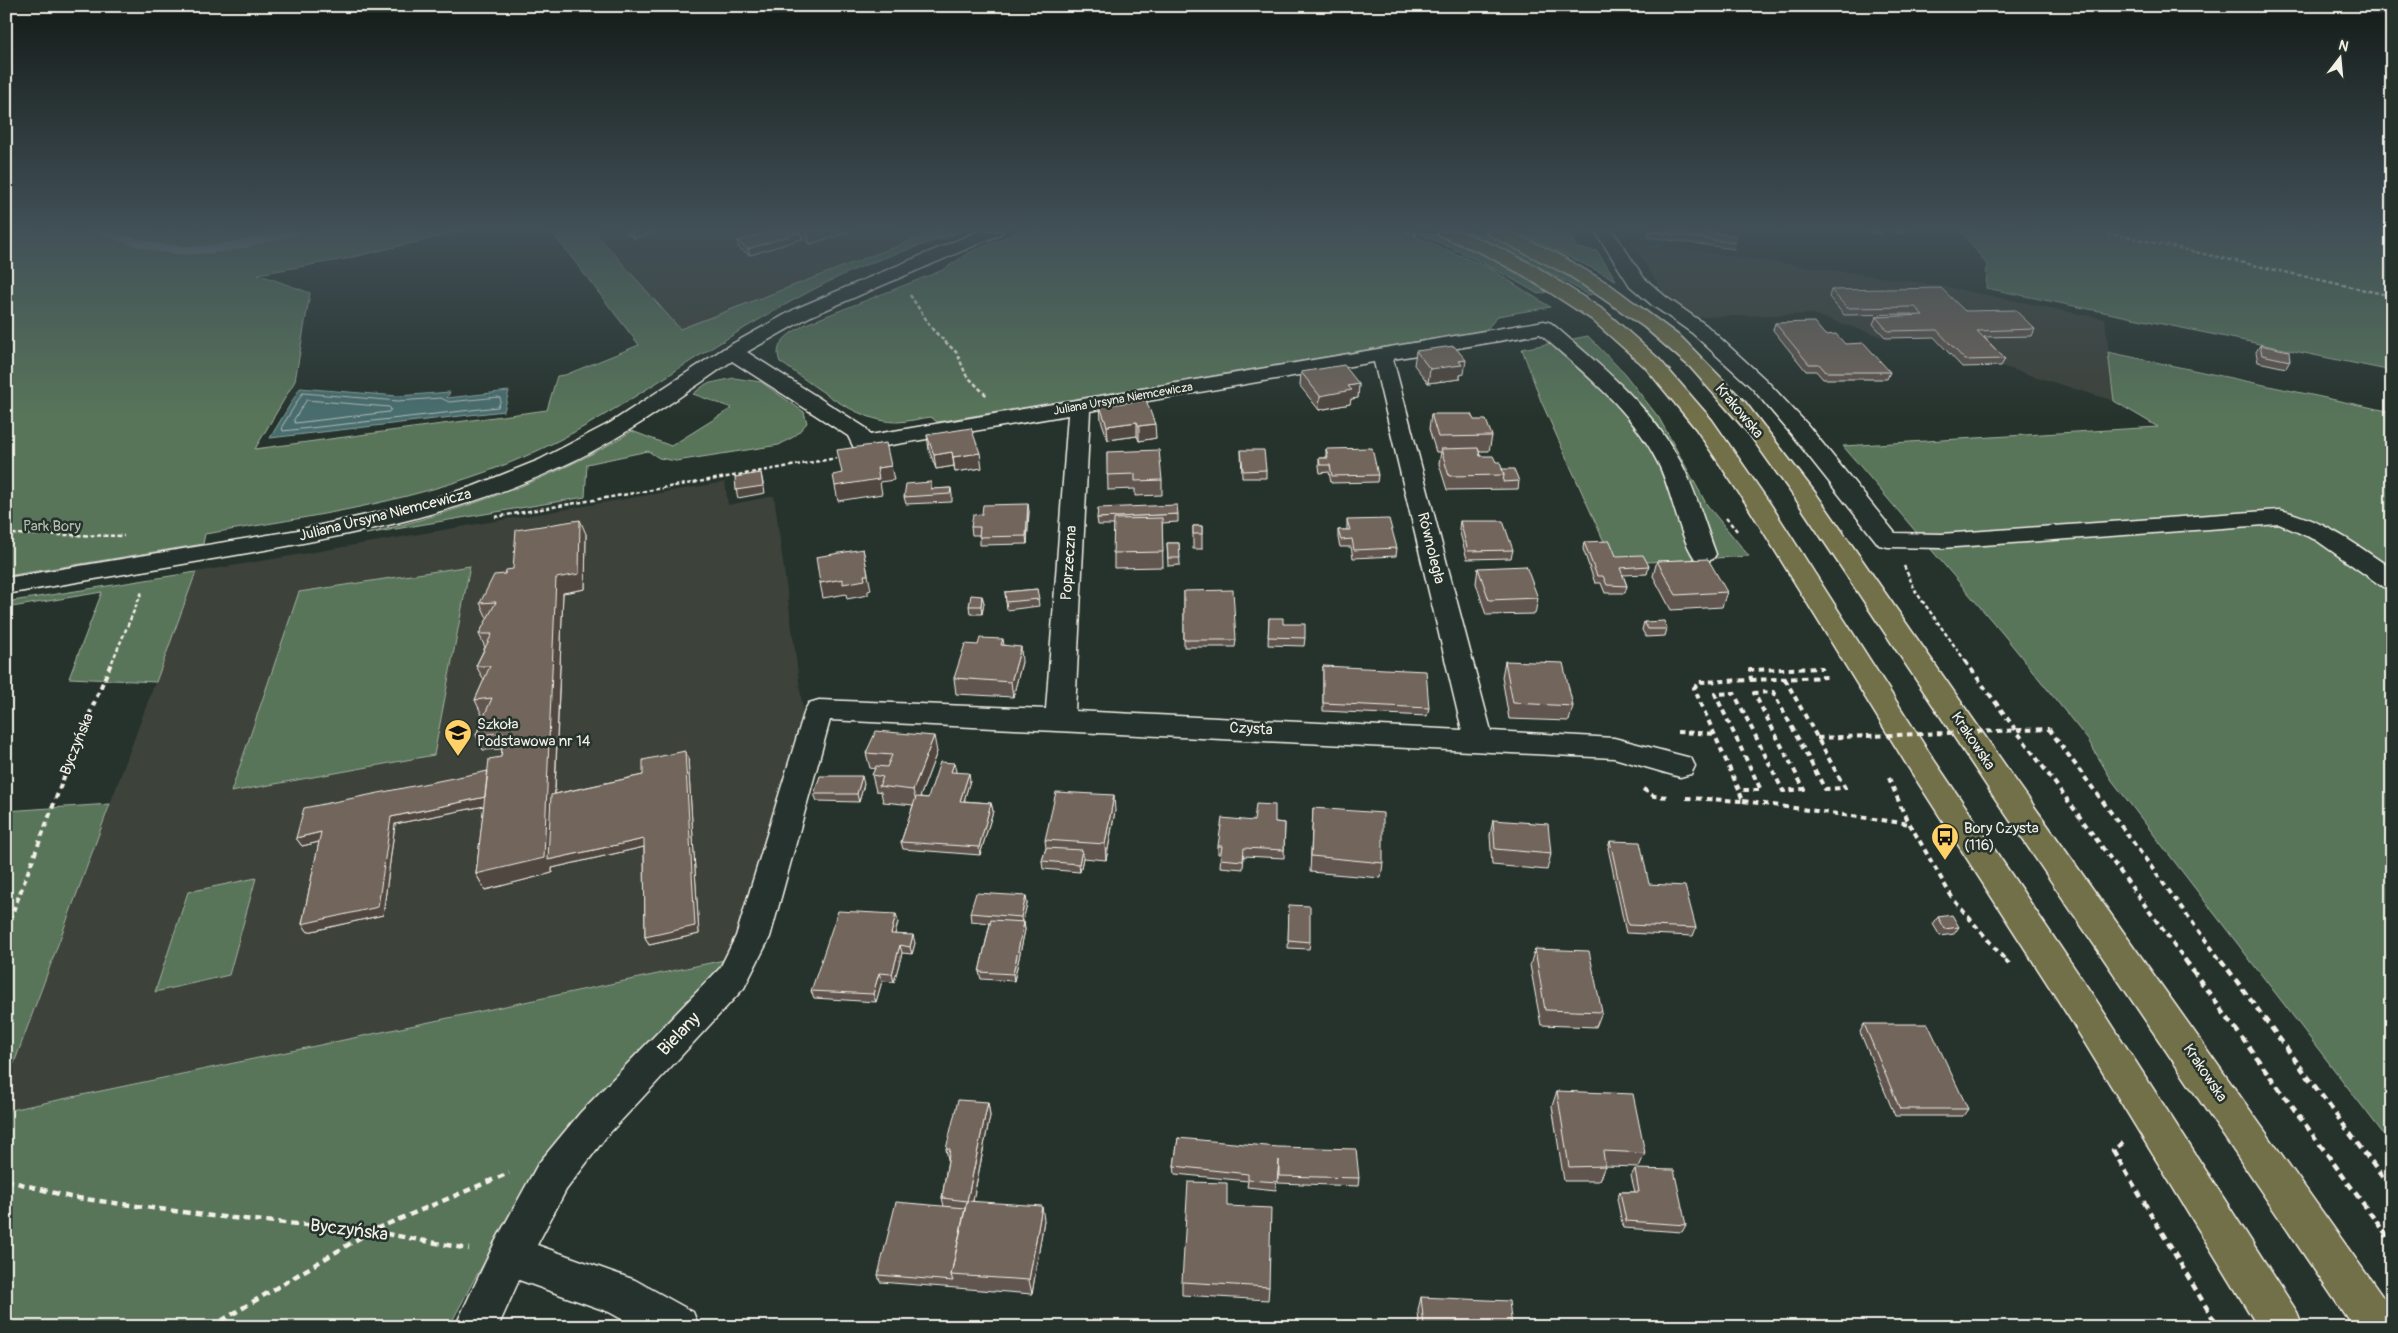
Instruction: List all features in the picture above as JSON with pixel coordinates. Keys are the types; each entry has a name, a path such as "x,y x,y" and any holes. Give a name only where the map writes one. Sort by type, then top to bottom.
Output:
{"main road":[{"path":"1564,293 1598,315 1652,363 1704,425 1759,506 1918,759 2084,1011 2282,1327"},
{"name":"Krakowska","path":"1610,293 1657,326 1698,363 1744,413 1792,476 2001,783 2147,989 2378,1327"}],"street":[{"name":"Juliana Ursyna Niemcewicza","path":"6,586 298,537 379,520 482,491 554,462 618,428 730,352 817,305 845,293"},
{"path":"1650,293 1699,329 1759,384 1800,429 1888,540 1941,541 2280,517 2299,521 2324,535 2392,581"},
{"name":"Juliana Ursyna Niemcewicza","path":"730,352 858,433 862,443 1544,327 1606,381 1633,409 1654,437 1670,463 1704,554"},
{"name":"Równoległa","path":"1382,354 1479,741"},
{"name":"Poprzeczna","path":"1060,720 1079,407"},
{"name":"Czysta","path":"819,710 1060,720 1614,748 1680,766"},
{"name":"Bielany","path":"476,1327 509,1256 552,1177 592,1125 732,978 753,937 819,710"},
{"path":"509,1256 620,1295 678,1327"}],"path":[{"path":"909,293 934,330 957,353 966,375 987,394 1001,420"},
{"path":"2380,293 2392,296"},
{"path":"6,534 124,536"},
{"path":"1888,540 1896,550 1916,592 2030,751 2194,970 2392,1243"},
{"name":"Byczyńska","path":"6,930 75,748 154,561"},
{"path":"1808,668 1814,678"},
{"path":"1751,680 1750,670 1824,668 1834,685"},
{"path":"1785,679 1845,788 1825,789 1772,692 1754,693 1804,789 1783,790 1734,693 1715,694 1761,790 1739,790 1716,734 1694,688 1699,682 1829,677"},
{"path":"1858,727 1868,744"},
{"path":"1818,738 2050,729 2392,1190"},
{"path":"1888,776 1898,802 1953,899 2012,968"},
{"path":"1743,801 1910,824"},
{"path":"2119,1135 2124,1143 2113,1150 2218,1327"},
{"path":"211,1327 371,1231 514,1171"},
{"name":"Byczyńska","path":"6,1180 70,1197 212,1216 371,1231 509,1256"}],"shaded area":[{"path":"649,293 774,293 680,329"},
{"path":"1665,293 1978,293 2105,319 2114,401 2001,366 1962,367 1934,337 1886,338 1813,314 1698,317"},
{"name":"Szkoła Podstawowa nr 14","path":"725,482 728,505 774,496 803,710 729,959 6,1111 6,1085 196,572"}],"green space":[{"name":"Park Bory","path":"6,293 310,293 295,381 255,449 547,410 557,376 565,375 639,345 599,293 649,293 680,329 774,293 807,293 726,339 585,426 556,442 487,472 448,485 368,505 287,521 205,534 203,544 6,576"},
{"path":"884,293 1529,293 1550,307 1498,316 1486,330 937,422 931,417 897,422 866,416 835,400 780,362 779,349 784,339 806,324"},
{"path":"2011,293 2392,293 2392,371"},
{"path":"1588,336 1624,373 1659,418 1707,505 1749,556 1614,564 1541,401 1522,349"},
{"path":"2108,352 2392,412 2392,1145 2111,779 2088,740 2003,634 1843,446 2158,427 2114,401"},
{"path":"734,378 761,382 804,412 807,423 795,436 779,445 676,461 659,458 648,451 587,464 585,497 366,534 469,505 503,493 569,465 632,431 671,446 732,408 693,394 706,384"},
{"path":"470,566 434,755 231,792 299,592"},
{"path":"196,572 156,682 69,678 102,592 6,608 6,602"},
{"path":"110,804 6,1085 6,811"},
{"path":"256,878 229,975 155,992 188,892"},
{"path":"729,959 566,1130 475,1278 449,1327 6,1327 6,1111"}],"water":[{"path":"300,388 398,396 450,392 447,398 509,391 504,411 270,438"}],"building":[{"path":"1834,293 1946,293 1965,311 2015,310 2035,329 1977,331 2005,359 1965,360 1937,330 1888,331 1876,317 1923,315 1915,307 1847,308"},
{"path":"1814,322 1825,335 1836,334 1845,344 1864,343 1890,372 1826,372 1819,364 1809,364 1775,323"},
{"path":"2260,345 2289,351 2290,361 2262,355"},
{"path":"1454,346 1466,360 1459,361 1462,365 1430,369 1416,351"},
{"path":"1344,365 1359,384 1348,386 1352,390 1320,396 1301,372"},
{"path":"1146,400 1155,424 1139,426 1137,422 1107,426 1100,406"},
{"path":"1431,414 1471,414 1474,420 1486,420 1492,436 1438,437"},
{"path":"971,428 980,453 953,457 952,452 934,455 927,435"},
{"path":"886,443 891,466 877,468 879,479 835,486 833,475 842,473 837,450"},
{"path":"1372,448 1378,475 1332,476 1330,465 1320,465 1319,458 1328,458 1326,449"},
{"path":"1478,448 1480,456 1493,456 1496,462 1500,462 1504,475 1449,476 1441,449"},
{"path":"1159,450 1162,480 1135,481 1135,474 1107,475 1107,452"},
{"path":"1241,450 1264,450 1266,470 1243,471"},
{"path":"1502,469 1514,469 1519,481 1503,482 1504,475"},
{"path":"761,473 763,486 736,490 735,477"},
{"path":"931,482 931,489 951,488 950,494 904,497 906,484"},
{"path":"1028,504 1026,536 979,537 980,527 971,527 973,515 982,514 983,505"},
{"path":"1177,505 1178,514 1097,518 1098,508"},
{"path":"1162,518 1163,552 1113,553 1114,519"},
{"path":"1389,519 1397,548 1354,550 1352,539 1341,540 1338,530 1350,530 1347,520"},
{"path":"580,520 579,574 556,578 544,858 476,874 489,759 501,757 504,733 476,735 492,698 475,700 490,666 476,666 492,634 479,634 496,602 480,603 494,575 505,574 506,570 513,569 516,530"},
{"path":"1460,521 1503,521 1513,550 1468,551"},
{"path":"1193,526 1202,526 1202,534 1193,534"},
{"path":"1610,541 1616,556 1643,555 1649,566 1620,568 1627,586 1607,585 1603,576 1597,576 1584,542"},
{"path":"1167,543 1179,543 1180,558 1168,558"},
{"path":"863,549 868,575 864,575 865,580 843,584 843,579 820,583 816,557"},
{"path":"1708,559 1727,592 1676,595 1657,561"},
{"path":"1526,566 1538,598 1489,600 1478,568"},
{"path":"1037,589 1039,599 1006,602 1005,592"},
{"path":"1233,590 1236,640 1184,640 1184,591"},
{"path":"971,595 982,596 981,606 969,606"},
{"path":"1269,618 1283,618 1283,624 1305,624 1305,638 1268,637"},
{"path":"1664,621 1667,629 1648,629 1644,622"},
{"path":"980,638 1003,639 1001,645 1021,647 1011,682 954,678 965,644 978,645"},
{"path":"1505,661 1563,663 1573,706 1513,703"},
{"path":"1323,666 1426,671 1429,708 1323,703"},
{"path":"876,731 934,736 913,790 879,786 883,777 872,775 876,766 887,767 892,755 866,753"},
{"path":"685,751 695,926 645,937 644,839 548,860 551,795 643,775 643,760"},
{"path":"940,762 954,763 951,772 969,773 960,801 991,803 979,847 901,842 916,797 928,798"},
{"path":"488,771 485,797 391,817 378,907 302,924 321,832 296,838 304,808"},
{"path":"820,776 862,776 857,794 814,794"},
{"path":"1056,792 1114,795 1105,844 1045,840"},
{"path":"1256,804 1275,805 1275,822 1285,823 1284,850 1244,848 1243,861 1220,859 1222,846 1218,846 1222,818 1254,821"},
{"path":"1313,808 1383,813 1383,863 1311,856"},
{"path":"1493,820 1548,824 1551,854 1495,849"},
{"path":"1610,841 1640,842 1649,884 1685,886 1696,928 1628,925"},
{"path":"1046,848 1082,850 1079,864 1042,861"},
{"path":"976,893 1026,896 1021,917 970,913"},
{"path":"1289,905 1310,906 1310,942 1288,940"},
{"path":"838,911 896,914 891,934 913,935 910,947 900,945 892,974 879,973 873,994 811,991"},
{"path":"1952,915 1959,927 1945,929 1938,917"},
{"path":"991,920 1024,922 1013,974 979,972"},
{"path":"1535,949 1589,951 1602,1012 1545,1010"},
{"path":"1864,1024 1928,1024 1968,1109 1900,1109"},
{"path":"1557,1091 1633,1094 1645,1153 1603,1151 1605,1166 1569,1167"},
{"path":"958,1100 988,1102 967,1201 942,1198 950,1149 946,1149"},
{"path":"1178,1138 1278,1147 1356,1149 1359,1178 1279,1176 1279,1160 1277,1182 1248,1180 1248,1174 1174,1166"},
{"path":"1635,1169 1674,1170 1686,1225 1626,1221 1620,1192 1639,1192"},
{"path":"1188,1182 1227,1183 1227,1206 1271,1208 1269,1287 1182,1282"},
{"path":"967,1201 1042,1206 1029,1280 951,1275"},
{"path":"896,1202 965,1208 951,1275 953,1281 878,1275"},
{"path":"1421,1297 1509,1301 1512,1327 1424,1327"}],"place":[{"name":"Szkoła Podstawowa nr 14","path":"458,757"},
{"name":"Bory Czysta (116)","path":"1945,861"}]}
